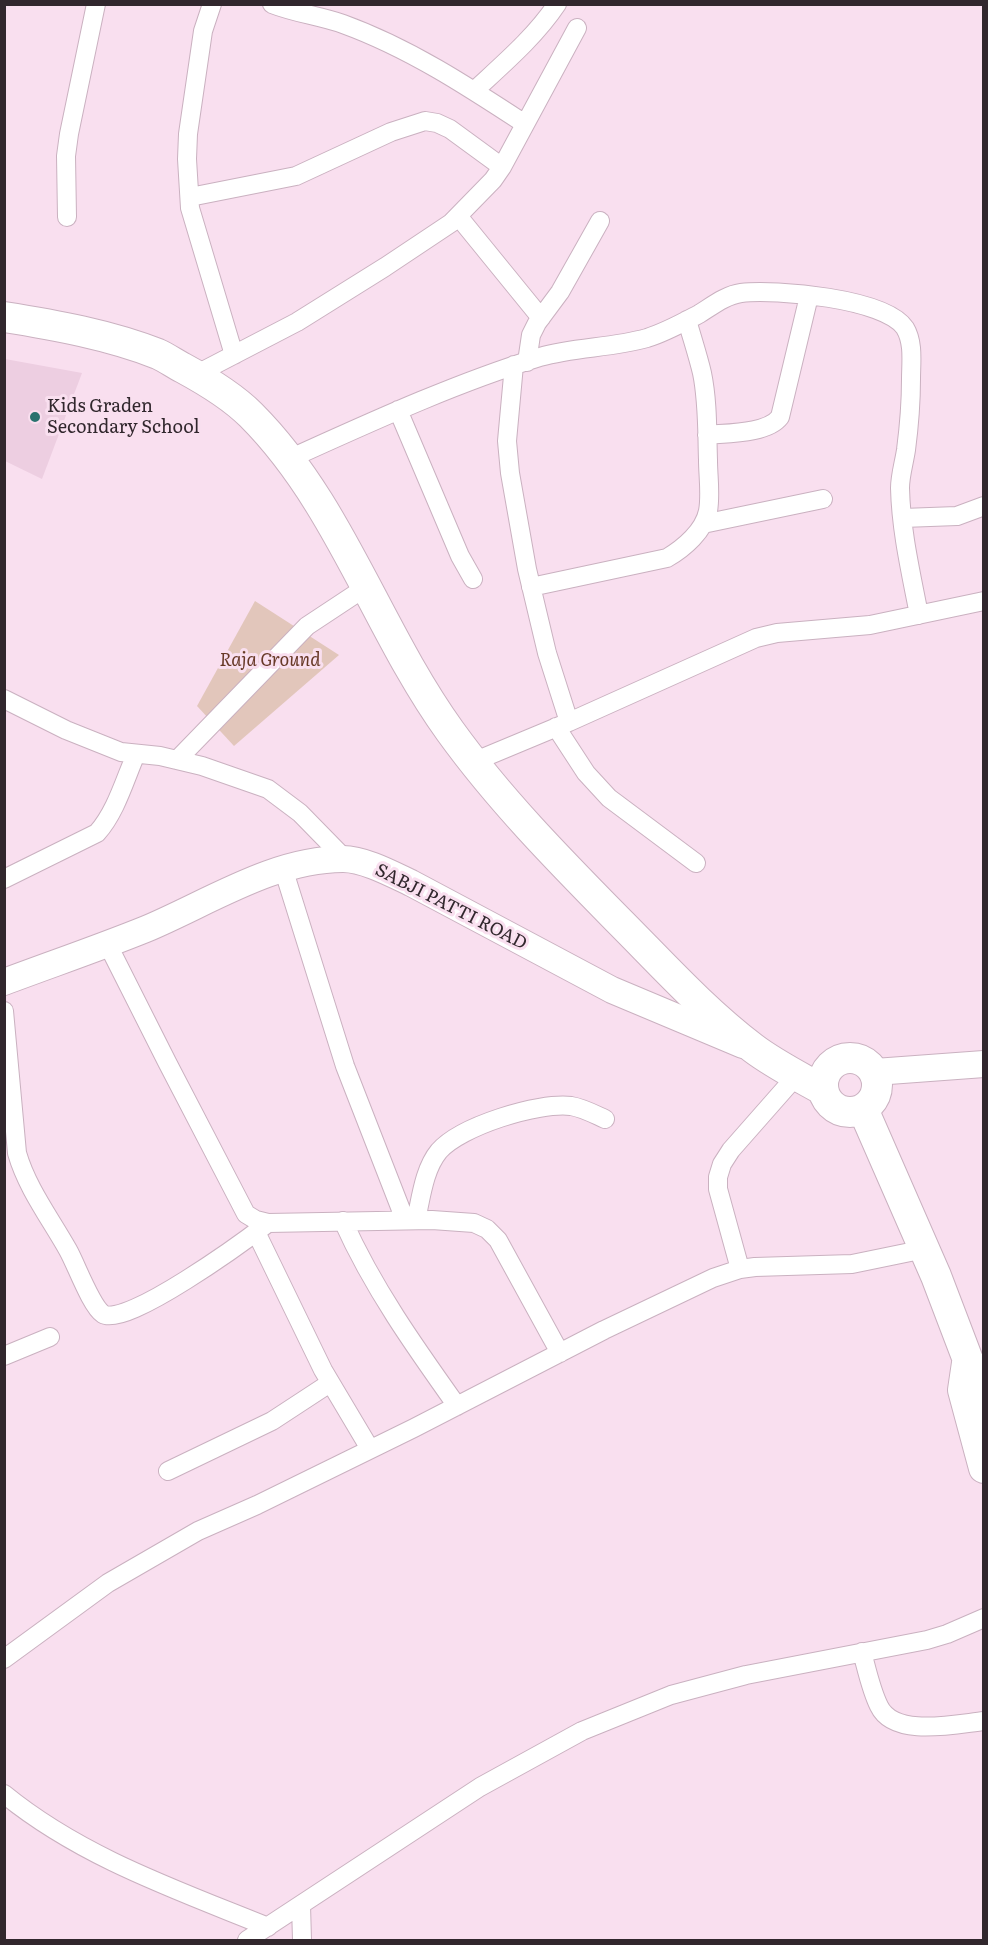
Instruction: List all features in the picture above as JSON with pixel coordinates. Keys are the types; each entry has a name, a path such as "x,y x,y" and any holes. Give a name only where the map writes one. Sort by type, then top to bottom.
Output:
{"highway":[{"path":"4,316 109,339 159,355 195,375 249,414 289,459 319,504 422,690 473,762 525,824 695,997 755,1050 823,1090"},
{"path":"851,1057 861,1059 869,1065 877,1082 876,1093 871,1102 863,1109 846,1112 838,1110 826,1098 823,1090 826,1071 833,1063 851,1057"},
{"path":"863,1109 925,1249 968,1360 984,1391"},
{"path":"968,1360 963,1390 984,1468"}],"main road":[{"name":"SABJI PATTI ROAD","path":"4,982 146,929 283,868 310,862 345,859 377,867 612,990 755,1050"},
{"path":"874,1072 984,1064"}],"street":[{"path":"67,217 66,156 96,4"},
{"path":"212,4 203,31 188,135 190,197 195,229 234,354"},
{"path":"272,4 341,24 387,42 474,91 525,124"},
{"path":"474,91 515,52 549,16 557,4"},
{"path":"195,375 307,316 385,267 458,216 493,180 502,166 577,28"},
{"path":"190,197 296,176 391,132 425,121 450,129 502,166"},
{"path":"458,216 541,318"},
{"path":"600,221 560,292 531,335 520,364 507,441 510,473 531,586 562,724 586,773 609,798 696,863"},
{"path":"289,459 448,389 543,356 646,338 687,320 727,297 740,293 780,293 847,300 897,321 904,327 909,337 911,395 909,427 900,486 906,549 919,615"},
{"path":"707,435 764,428 775,424 780,417 809,296"},
{"path":"531,586 667,558 696,535 703,524 708,512 707,435 702,374 687,320"},
{"path":"398,411 460,556 473,579"},
{"path":"703,524 824,499"},
{"path":"903,518 957,516 984,506"},
{"path":"177,760 307,626 366,587"},
{"path":"473,762 756,638 777,633 870,625 984,602"},
{"path":"4,699 66,730 121,752 202,766 268,789 300,813 345,859"},
{"path":"4,879 97,833 111,811 136,754"},
{"path":"283,868 345,1066 410,1220"},
{"path":"107,943 238,1202 246,1214 262,1227 330,1383 370,1449"},
{"path":"4,1011 17,1153 22,1171 69,1252 95,1306 104,1314 112,1316 130,1311 193,1276 262,1227 343,1221 410,1220 474,1223 487,1229 498,1240 560,1353"},
{"path":"740,1269 718,1189 718,1177 722,1164 731,1150 797,1075"},
{"path":"410,1220 432,1162 449,1142 500,1117 558,1106 584,1109 605,1119"},
{"path":"343,1221 375,1285 412,1343 457,1406"},
{"path":"4,1659 108,1583 198,1531 257,1505 713,1278 740,1269 852,1264 925,1249"},
{"path":"4,1356 50,1337"},
{"path":"168,1471 272,1421 330,1383"},
{"path":"247,1941 480,1786 582,1731 671,1695 746,1675 927,1640 984,1618"},
{"path":"862,1652 879,1706 892,1722 916,1726 984,1721"},
{"path":"4,1794 56,1829 117,1865 268,1927"},
{"path":"301,1905 302,1941"}],"shaded area":[{"name":"Kids Graden Secondary School","path":"5,359 82,373 42,479 5,461"}],"green space":[{"name":"Raja Ground","path":"255,601 339,655 234,746 197,706"}],"place":[{"name":"Kids Graden Secondary School","path":"35,417"}]}
